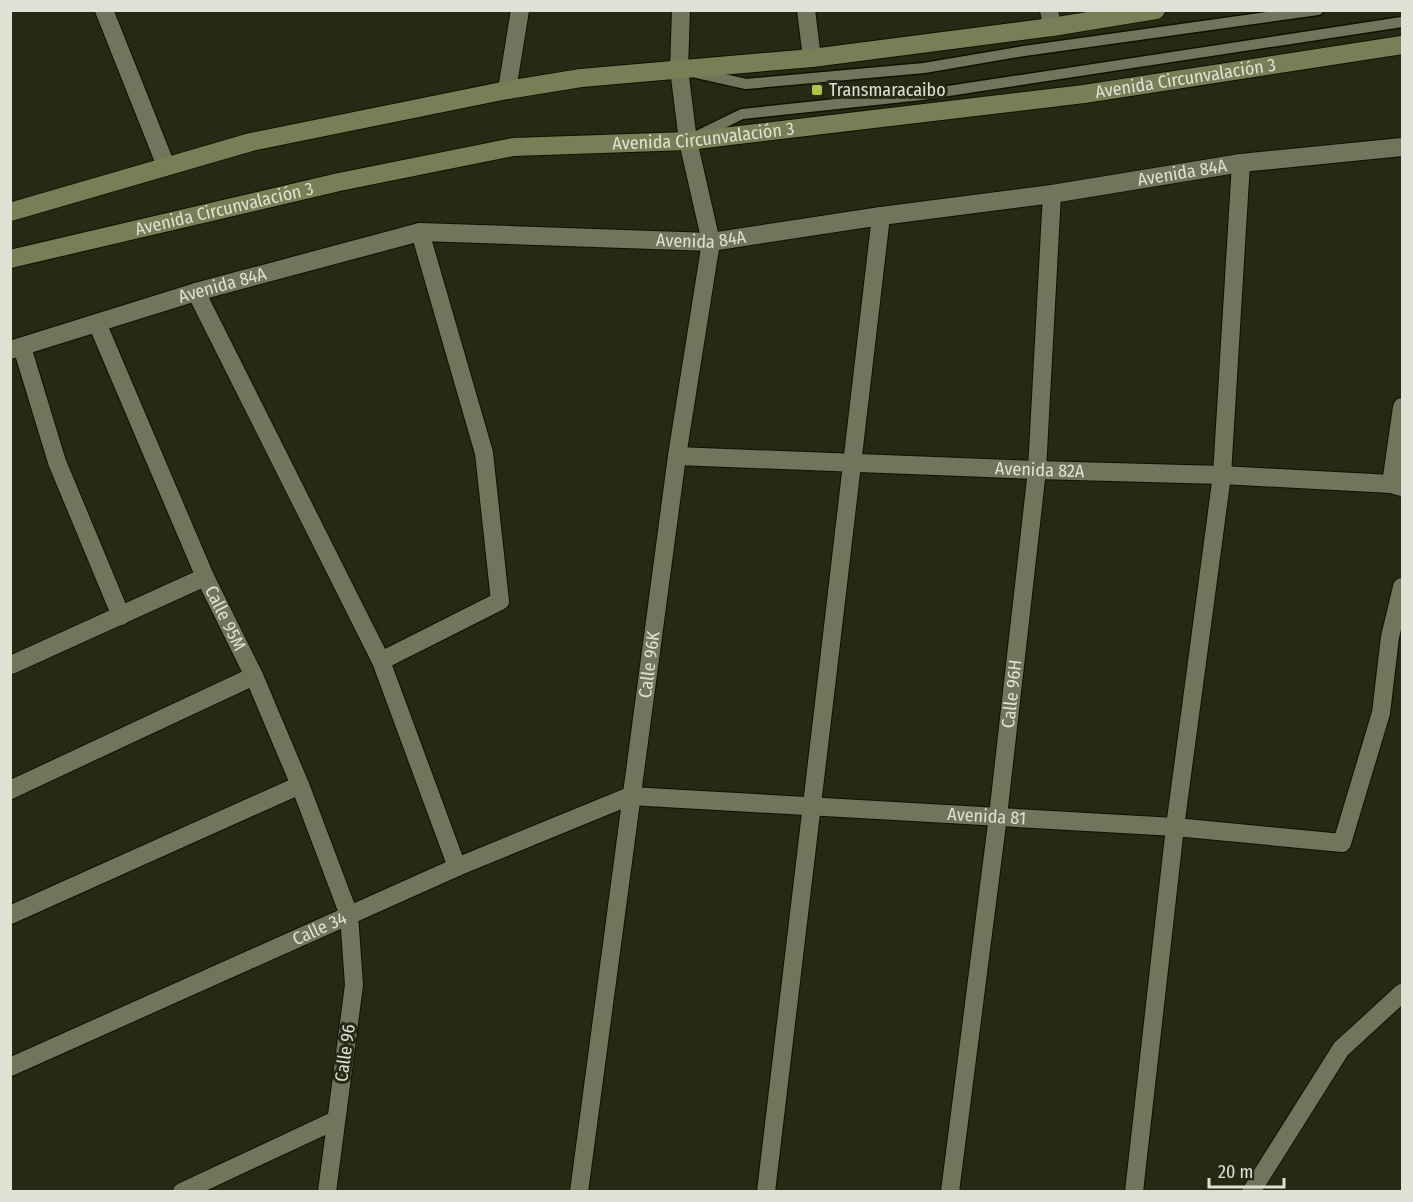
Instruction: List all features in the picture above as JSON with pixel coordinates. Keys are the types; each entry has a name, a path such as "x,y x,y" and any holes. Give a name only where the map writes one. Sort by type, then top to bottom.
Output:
{"main road":[{"path":"10,212 251,142 507,90 581,78 812,58 1050,19 1156,10"},
{"name":"Avenida Circunvalación 3","path":"10,259 339,182 513,147 688,141 1084,94 1402,45"}],"street":[{"path":"104,10 166,166"},
{"path":"507,90 520,10"},
{"name":"Calle 96K","path":"579,1191 677,456 711,242 688,141 680,69 681,10"},
{"path":"806,10 812,58"},
{"name":"Avenida 84A","path":"16,348 196,292 420,232 711,242 880,216 1052,194 1241,163 1402,147"},
{"path":"1134,1191 1175,827 1222,475 1241,163"},
{"name":"Calle 96H","path":"950,1191 998,816 1037,470 1052,194"},
{"path":"766,1191 810,806 854,462 880,216"},
{"path":"381,661 500,601 484,453 420,232"},
{"path":"196,292 381,661 457,867"},
{"name":"Calle 95M","path":"98,323 205,577 254,676 300,785 349,915"},
{"path":"16,348 57,462 122,616"},
{"path":"1397,485 1402,407"},
{"name":"Avenida 82A","path":"677,456 1222,475 1397,485"},
{"path":"10,663 11,665 205,577"},
{"name":"Avenida 81","path":"630,796 1175,827 1342,843 1382,713 1390,638 1402,587"},
{"path":"10,790 254,676"},
{"path":"10,915 300,785"},
{"name":"Calle 34","path":"10,1067 457,867 630,796"},
{"name":"Calle 96","path":"327,1191 354,985 349,915"},
{"path":"1251,1191 1341,1049 1402,993"},
{"path":"182,1191 336,1120"}],"lane":[{"path":"680,69 746,84 924,68 1024,51 1318,10"},
{"path":"688,141 742,114 922,95 1402,22"}],"place":[{"name":"Transmaracaibo","path":"817,90"}]}
